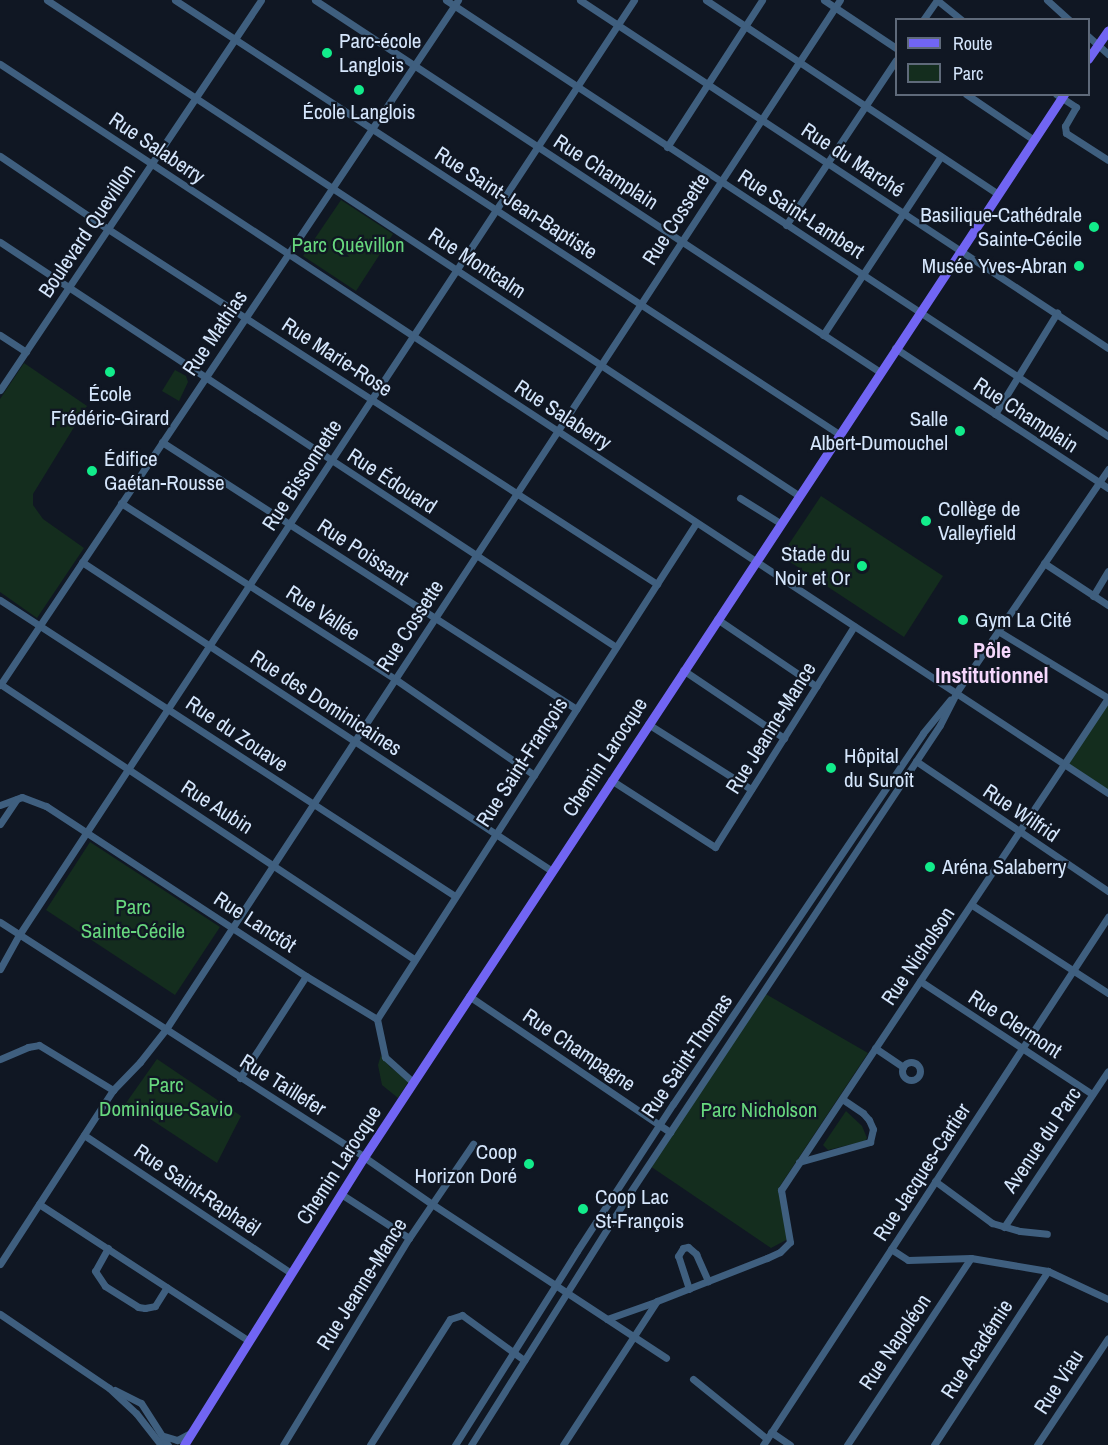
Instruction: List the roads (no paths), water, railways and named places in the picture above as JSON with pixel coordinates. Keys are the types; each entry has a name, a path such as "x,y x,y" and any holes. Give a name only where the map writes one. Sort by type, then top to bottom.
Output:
{"main road":[{"path":"1090,57 1108,30"},
{"name":"Chemin Larocque","path":"184,1445 364,1156 1034,140 1060,96"}],"street":[{"name":"Rue Montcalm","path":"47,0 798,495"},
{"name":"Rue Saint-Jean-Baptiste","path":"175,0 839,434"},
{"name":"Boulevard Quevillon","path":"0,390 261,0"},
{"name":"Rue Champlain","path":"315,0 880,372"},
{"name":"Rue Saint-Lambert","path":"446,0 456,2 576,88 863,273 1108,436"},
{"name":"Rue du Marché","path":"580,0 1108,348"},
{"name":"Rue Bissonnette","path":"0,969 168,708 634,0"},
{"path":"706,0 998,194"},
{"path":"666,147 762,0"},
{"path":"824,0 895,47"},
{"name":"Rue Cossette","path":"0,1264 113,1090 140,1062 166,1029 840,0"},
{"path":"925,18 937,0 960,18"},
{"path":"1047,0 1067,18"},
{"name":"Rue Mathias","path":"0,684 456,2"},
{"path":"1090,37 1108,54"},
{"path":"786,225 895,63"},
{"name":"Rue Salaberry","path":"0,64 287,255 1108,793"},
{"path":"969,96 1034,140"},
{"path":"1060,96 1076,107 1065,126 1066,133 1108,160"},
{"name":"Rue Marie-Rose","path":"0,156 108,229 657,584"},
{"path":"823,335 941,156"},
{"name":"Rue Édouard","path":"0,242 616,647"},
{"path":"995,414 1057,313"},
{"path":"0,335 26,352"},
{"name":"Rue Champlain","path":"895,348 1108,488"},
{"name":"Rue Poissant","path":"162,442 576,710"},
{"name":"Rue Saint-Thomas","path":"455,1445 577,1251 753,986 923,733 956,693 1108,469"},
{"path":"740,498 780,523"},
{"name":"Rue Vallée","path":"121,503 395,679 534,775"},
{"name":"Rue Saint-François","path":"377,1019 696,523"},
{"name":"Rue des Dominicaines","path":"82,562 552,870"},
{"path":"1044,563 1108,605"},
{"path":"1093,596 1108,571"},
{"name":"Rue du Zouave","path":"0,600 455,896"},
{"path":"717,619 816,686"},
{"name":"Rue Jeanne-Mance","path":"611,780 715,847 855,626"},
{"path":"998,631 1108,698"},
{"path":"684,670 784,738"},
{"name":"Rue Aubin","path":"0,684 414,959"},
{"name":"Rue Saint-Thomas","path":"471,1445 670,1132 940,725 956,693"},
{"name":"Rue Nicholson","path":"708,1281 780,1252 790,1242 780,1194 799,1162 1108,698"},
{"path":"648,724 751,789"},
{"name":"Rue Wilfrid","path":"916,761 1108,891"},
{"path":"0,805 17,798"},
{"path":"0,824 17,798"},
{"name":"Rue Lanctôt","path":"17,798 29,798 46,806 306,976 377,1019"},
{"path":"972,905 1108,993"},
{"name":"Rue Jacques-Cartier","path":"767,1438 1108,917"},
{"name":"Rue Taillefer","path":"0,922 364,1156 432,1204 666,1358"},
{"path":"240,1078 306,976"},
{"name":"Rue Clermont","path":"920,981 1092,1094"},
{"path":"753,986 761,993"},
{"name":"Rue Champagne","path":"470,996 670,1132"},
{"path":"377,1019 385,1057 413,1082"},
{"path":"0,1059 28,1047 39,1046 113,1090"},
{"path":"875,1048 903,1067"},
{"name":"Avenue du Parc","path":"1004,1227 1108,1071"},
{"path":"799,1162 870,1142 873,1129 869,1120 863,1113 842,1099"},
{"name":"Rue Saint-Raphaël","path":"84,1135 291,1273"},
{"name":"Rue Jeanne-Mance","path":"283,1445 409,1238 473,1144"},
{"path":"935,1182 982,1217 1004,1227 1047,1234"},
{"path":"341,1194 409,1238"},
{"path":"39,1204 249,1341"},
{"path":"607,1319 689,1289 708,1281 696,1254 688,1247 683,1248 678,1256 689,1289"},
{"path":"108,1248 95,1271 105,1286 138,1307 145,1308 155,1306 167,1287"},
{"path":"891,1249 908,1260 971,1258 1048,1271 1087,1287 1108,1299"},
{"name":"Rue Napoléon","path":"847,1445 971,1258"},
{"name":"Rue Académie","path":"933,1445 1048,1271"},
{"path":"563,1445 632,1336 657,1301"},
{"path":"0,1314 110,1388 141,1403 168,1445"},
{"path":"370,1445 450,1319 462,1315 524,1360"},
{"name":"Rue Viau","path":"1038,1445 1108,1338"},
{"path":"693,1378 767,1438 790,1445"},
{"path":"110,1388 136,1413 161,1445"},
{"path":"161,1434 169,1440 177,1440 191,1433"}],"place":[{"name":"Parc-école Langlois","path":"327,53"},
{"name":"École Langlois","path":"359,90"},
{"name":"Basilique-Cathédrale Sainte-Cécile","path":"1094,227"},
{"name":"Musée Yves-Abran","path":"1079,266"},
{"name":"École Frédéric-Girard","path":"110,372"},
{"name":"Salle Albert-Dumouchel","path":"960,431"},
{"name":"Édifice Gaétan-Rousse","path":"92,471"},
{"name":"Collège de Valleyfield","path":"926,521"},
{"name":"Stade du Noir et Or","path":"862,566"},
{"name":"Gym La Cité","path":"963,620"},
{"name":"Hôpital du Suroît","path":"831,768"},
{"name":"Aréna Salaberry","path":"930,867"},
{"name":"Coop Horizon Doré","path":"529,1164"},
{"name":"Coop Lac St-François","path":"583,1209"}],"district":[{"name":"Pôle Institutionnel","path":"992,662"}],"park label":[{"name":"Parc Quévillon","path":"348,245"},
{"name":"Parc Sainte-Cécile","path":"133,919"},
{"name":"Parc Dominique-Savio","path":"166,1097"},
{"name":"Parc Nicholson","path":"759,1110"}]}
